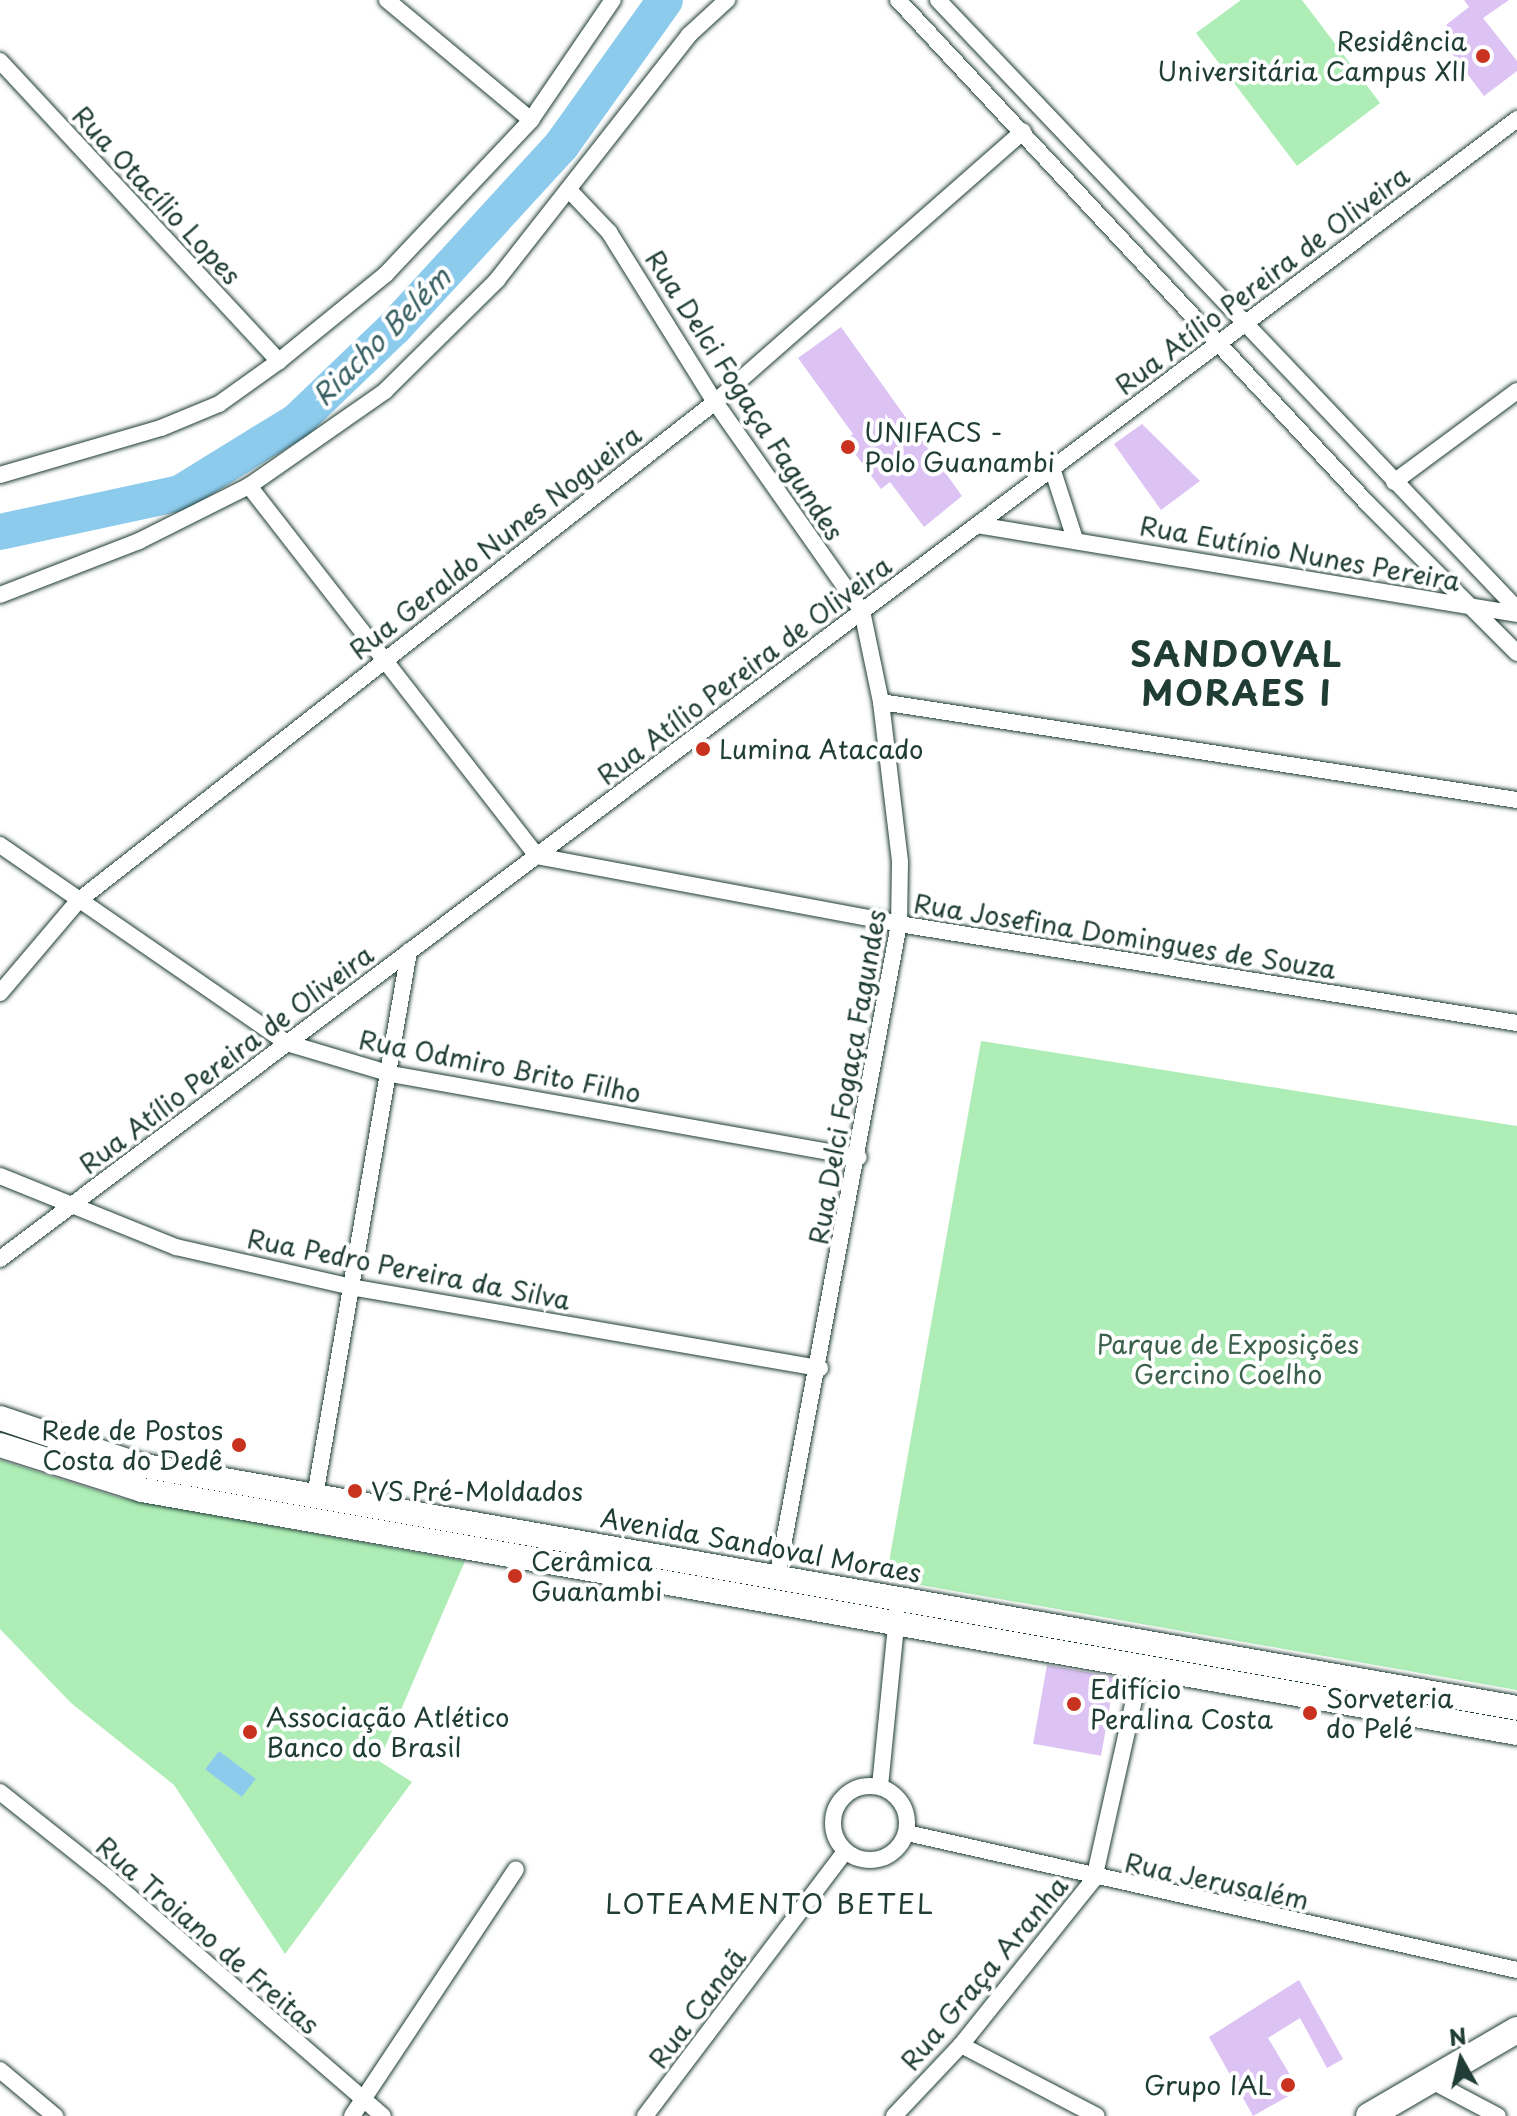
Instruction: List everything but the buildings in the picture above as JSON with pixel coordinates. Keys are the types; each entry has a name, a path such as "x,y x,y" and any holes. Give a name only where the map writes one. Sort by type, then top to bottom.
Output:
{"main road":[{"name":"Avenida Sandoval Moraes","path":"0,1418 139,1465 899,1599 1517,1733"},
{"name":"Avenida Sandoval Moraes","path":"0,1445 142,1490 1141,1668 1220,1669 1517,1708"},
{"path":"489,1551 493,1526"},
{"path":"1369,2116 1517,2030"}],"street":[{"path":"387,0 531,120"},
{"path":"0,475 161,428 219,404 279,361 386,274 531,120 613,0"},
{"path":"0,595 139,541 249,486 319,440 428,353 571,192 680,45 727,0"},
{"path":"898,0 1468,606 1517,653"},
{"path":"938,0 1246,322 1517,612"},
{"name":"Rua Otacílio Lopes","path":"0,61 279,361"},
{"name":"Rua Atílio Pereira de Oliveira","path":"0,1259 1517,119"},
{"name":"Rua Geraldo Nunes Nogueira","path":"0,993 78,901 383,658 715,402 1023,131"},
{"name":"Rua Delci Fogaça Fagundes","path":"571,192 609,232 715,402 862,611 881,702 900,862 899,924 820,1368 777,1578"},
{"path":"1394,482 1517,391"},
{"path":"1052,468 1075,539"},
{"path":"249,486 537,856"},
{"name":"Rua Eutínio Nunes Pereira","path":"977,525 1517,612"},
{"path":"881,702 1517,800"},
{"name":"Rua Odmiro Brito Filho","path":"0,845 287,1043 391,1074 859,1157"},
{"name":"Rua Josefina Domingues de Souza","path":"537,856 899,924 1517,1023"},
{"path":"315,1496 356,1288 409,951"},
{"name":"Rua Pedro Pereira da Silva","path":"0,1176 68,1208 176,1247 356,1288 820,1368"},
{"path":"880,1786 899,1599"},
{"name":"Rua Graça Aranha","path":"894,2116 961,2045 1094,1879 1141,1668"},
{"path":"880,1786 903,1804 907,1833 893,1854 868,1861 845,1852 832,1829 836,1805 855,1788 880,1786"},
{"name":"Rua Troiano de Freitas","path":"0,1792 107,1877 383,2116"},
{"name":"Rua Jerusalém","path":"907,1833 1094,1879 1517,1970"},
{"name":"Rua Canaã","path":"645,2116 845,1852"},
{"path":"352,2116 516,1869"},
{"path":"961,2045 1097,2116"},
{"path":"0,2070 55,2116"},
{"path":"1428,2079 1498,2116"}],"green space":[{"path":"1241,0 1302,0 1380,103 1297,166 1196,33"},
{"name":"Parque de Exposições Gercino Coelho","path":"981,1041 1517,1126 1517,1690 886,1579"},
{"name":"Associação Atlético Banco do Brasil","path":"0,1460 120,1498 465,1561 379,1761 412,1782 285,1954 174,1785 71,1703 0,1629"}],"water":[{"path":"219,1751 256,1779 242,1797 205,1769"}],"waterway":[{"name":"Riacho Belém","path":"0,532 180,493 297,421 395,327 561,146 665,0"}],"place":[{"name":"Residência Universitária Campus XII","path":"1483,56"},
{"name":"UNIFACS - Polo Guanambi","path":"848,447"},
{"name":"Lumina Atacado","path":"703,749"},
{"name":"Rede de Postos Costa do Dedê","path":"239,1445"},
{"name":"VS Pré-Moldados","path":"355,1491"},
{"name":"Cerâmica Guanambi","path":"515,1576"},
{"name":"Edifício Peralina Costa","path":"1074,1704"},
{"name":"Sorveteria do Pelé","path":"1310,1713"},
{"name":"Associação Atlético Banco do Brasil","path":"250,1732"},
{"name":"Grupo IAL","path":"1288,2085"}],"district":[{"name":"SANDOVAL MORAES I","path":"1237,672"},
{"name":"LOTEAMENTO BETEL","path":"770,1903"}]}
